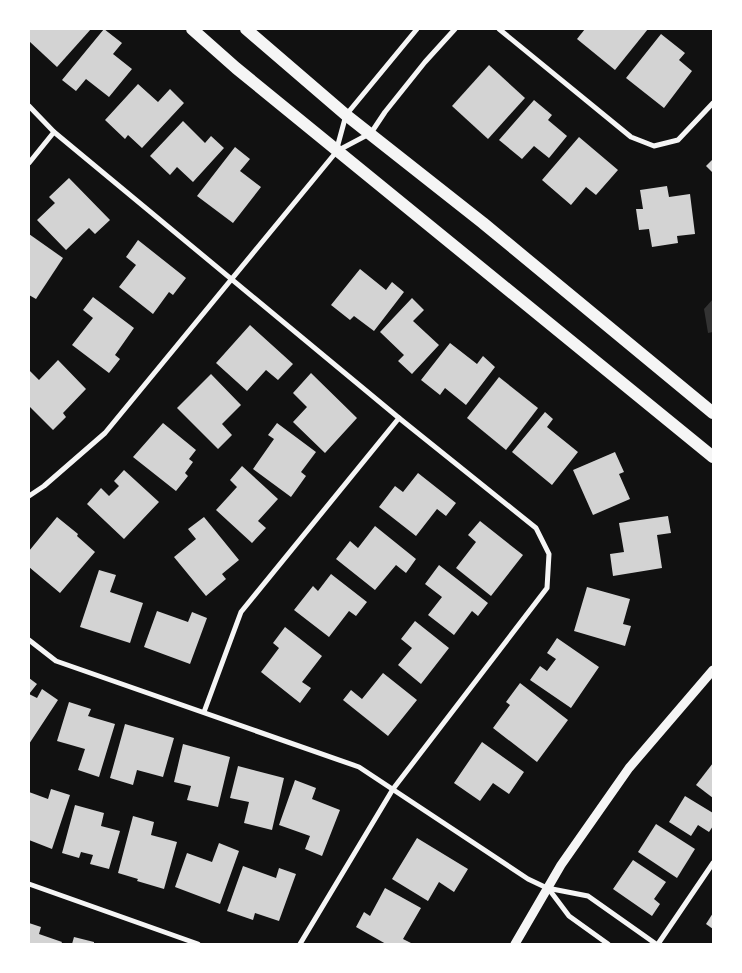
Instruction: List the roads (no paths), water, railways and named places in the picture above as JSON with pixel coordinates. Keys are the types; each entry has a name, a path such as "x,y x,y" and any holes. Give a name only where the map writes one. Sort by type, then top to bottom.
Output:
{"main road":[{"path":"192,29 236,68 337,151 713,457"},
{"path":"246,29 346,115 483,223 713,413"}],"street":[{"path":"337,151 346,115 418,29"},
{"path":"29,496 44,486 105,433 337,151 371,133 396,98 455,29"},
{"path":"499,29 631,137 654,146 678,140 713,102"},
{"path":"29,106 54,132 399,418 536,528 549,554 547,588 393,789 300,944"},
{"path":"29,162 54,132"},
{"path":"204,712 241,612 399,418"},
{"path":"29,640 56,661 359,767 528,879 547,888 588,896 657,944 713,863"},
{"path":"515,944 561,865 629,768 713,670"},
{"path":"29,884 198,944"},
{"path":"547,888 569,916 608,944"}]}
